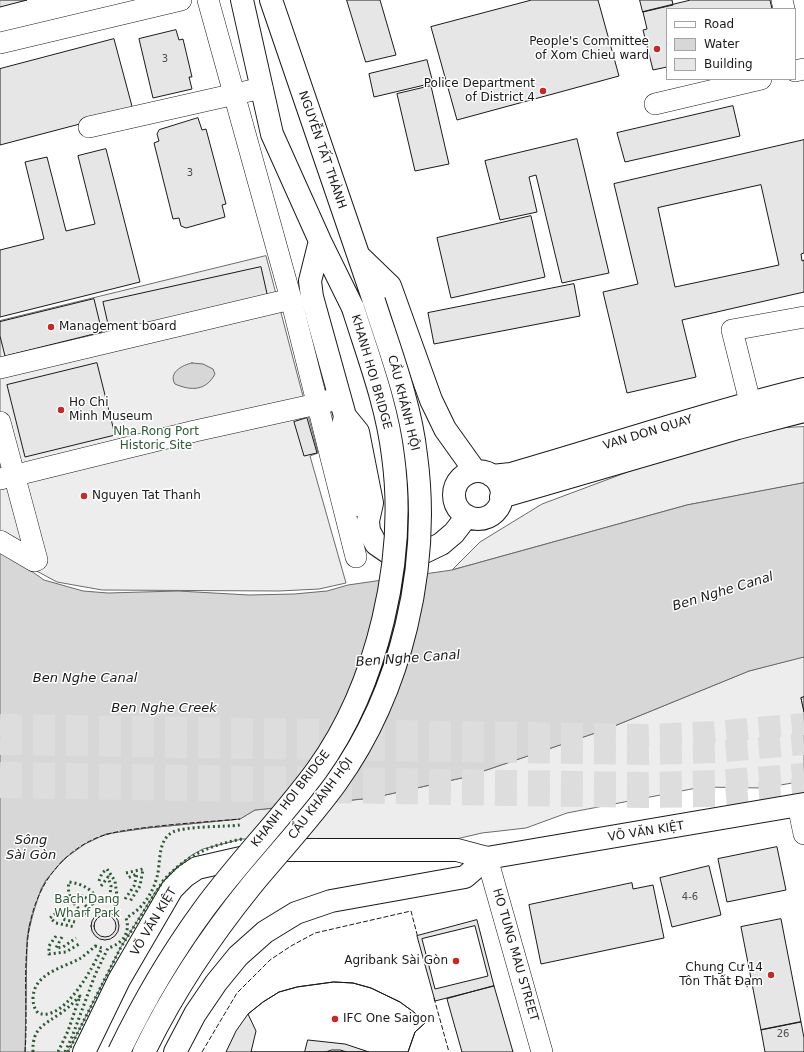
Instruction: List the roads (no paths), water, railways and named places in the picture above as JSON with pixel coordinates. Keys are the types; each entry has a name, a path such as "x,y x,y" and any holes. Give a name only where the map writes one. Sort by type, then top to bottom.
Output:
{"main road":[{"path":"242,0 272,134 320,241 310,281 312,297 342,407 341,436 358,504 368,521 369,531 376,544 392,554 402,557 414,557 441,544 454,533 467,516"},
{"name":"NGUYỄN TẤT THÀNH","path":"271,0 374,301"},
{"name":"KHANH HOI BRIDGE","path":"119,1052 152,986 184,937 228,878 296,796 321,763 346,720 372,660 384,616 391,577 396,521 396,483 389,429 379,390 353,308 320,241"},
{"path":"358,255 390,286 431,400 445,429 483,473 498,481 501,491 500,503 492,514 475,518 467,516 458,509 454,500 454,488 464,475 483,473"},
{"name":"CẦU KHÁNH HỘI","path":"144,1052 172,996 218,928 251,886 312,814 341,776 370,726 386,689 401,643 413,592 420,543 419,479 414,439 402,389 374,301"},
{"name":"VAN DON QUAY","path":"483,473 511,474 750,402 804,389"},
{"path":"317,404 342,407"},
{"name":"VAN DON QUAY","path":"501,497 738,428 804,411"},
{"name":"VÕ VĂN KIỆT","path":"84,1052 119,980 172,889 184,876 198,868 276,850 457,850 487,858 801,805"},
{"path":"175,1052 195,1014 216,983 238,956 265,932 296,913 331,900 465,877 487,858"}],"street":[{"path":"0,43 181,0"},
{"path":"208,0 291,299 356,557"},
{"path":"719,80 656,98 755,80"},
{"path":"89,127 262,88"},
{"path":"0,368 291,299"},
{"path":"750,402 732,330 804,317"},
{"path":"7,477 196,431 317,404"},
{"path":"0,422 7,477 37,560 34,561 0,541"},
{"path":"801,805 804,834"},
{"name":"HO TUNG MAU STREET","path":"487,858 542,1052"}],"water":[{"path":"192,363 203,364 213,369 215,374 207,384 198,388 187,388 175,384 173,376 177,370"},
{"name":"Ben Nghe Creek","path":"804,483 804,657 749,671 607,729 466,777 372,798 255,810 240,819 147,828 106,834 85,844 64,859 46,880 41,889 29,926 27,939 25,1052 0,1052 0,549 44,580 83,591 108,593 178,591 249,595 294,594 327,591 348,585 452,570 687,505"}],"tunnel":[{"path":"0,725 647,735 714,732 804,724"},
{"path":"0,744 646,754 716,752 804,744"},
{"path":"0,773 647,783 717,781 804,774"},
{"path":"0,787 647,797 718,796 804,789"}],"place":[{"name":"People's Committee of Xom Chieu ward","path":"657,49"},
{"name":"Police Department of District 4","path":"543,91"},
{"name":"Management board","path":"51,327"},
{"name":"Ho Chi Minh Museum","path":"61,410"},
{"name":"Nguyen Tat Thanh","path":"84,496"},
{"name":"Agribank Sài Gòn","path":"456,961"},
{"name":"Chung Cư 14 Tôn Thất Đạm","path":"771,975"},
{"name":"IFC One Saigon","path":"335,1019"}],"park label":[{"name":"Nha Rong Port Historic Site","path":"156,439"},
{"name":"Bach Dang Wharf Park","path":"87,907"}],"water label":[{"name":"Ben Nghe Canal","path":"723,592"},
{"name":"Ben Nghe Canal","path":"408,659"},
{"name":"Ben Nghe Canal","path":"85,679"},
{"name":"Sông Sài Gòn","path":"31,848"}]}
